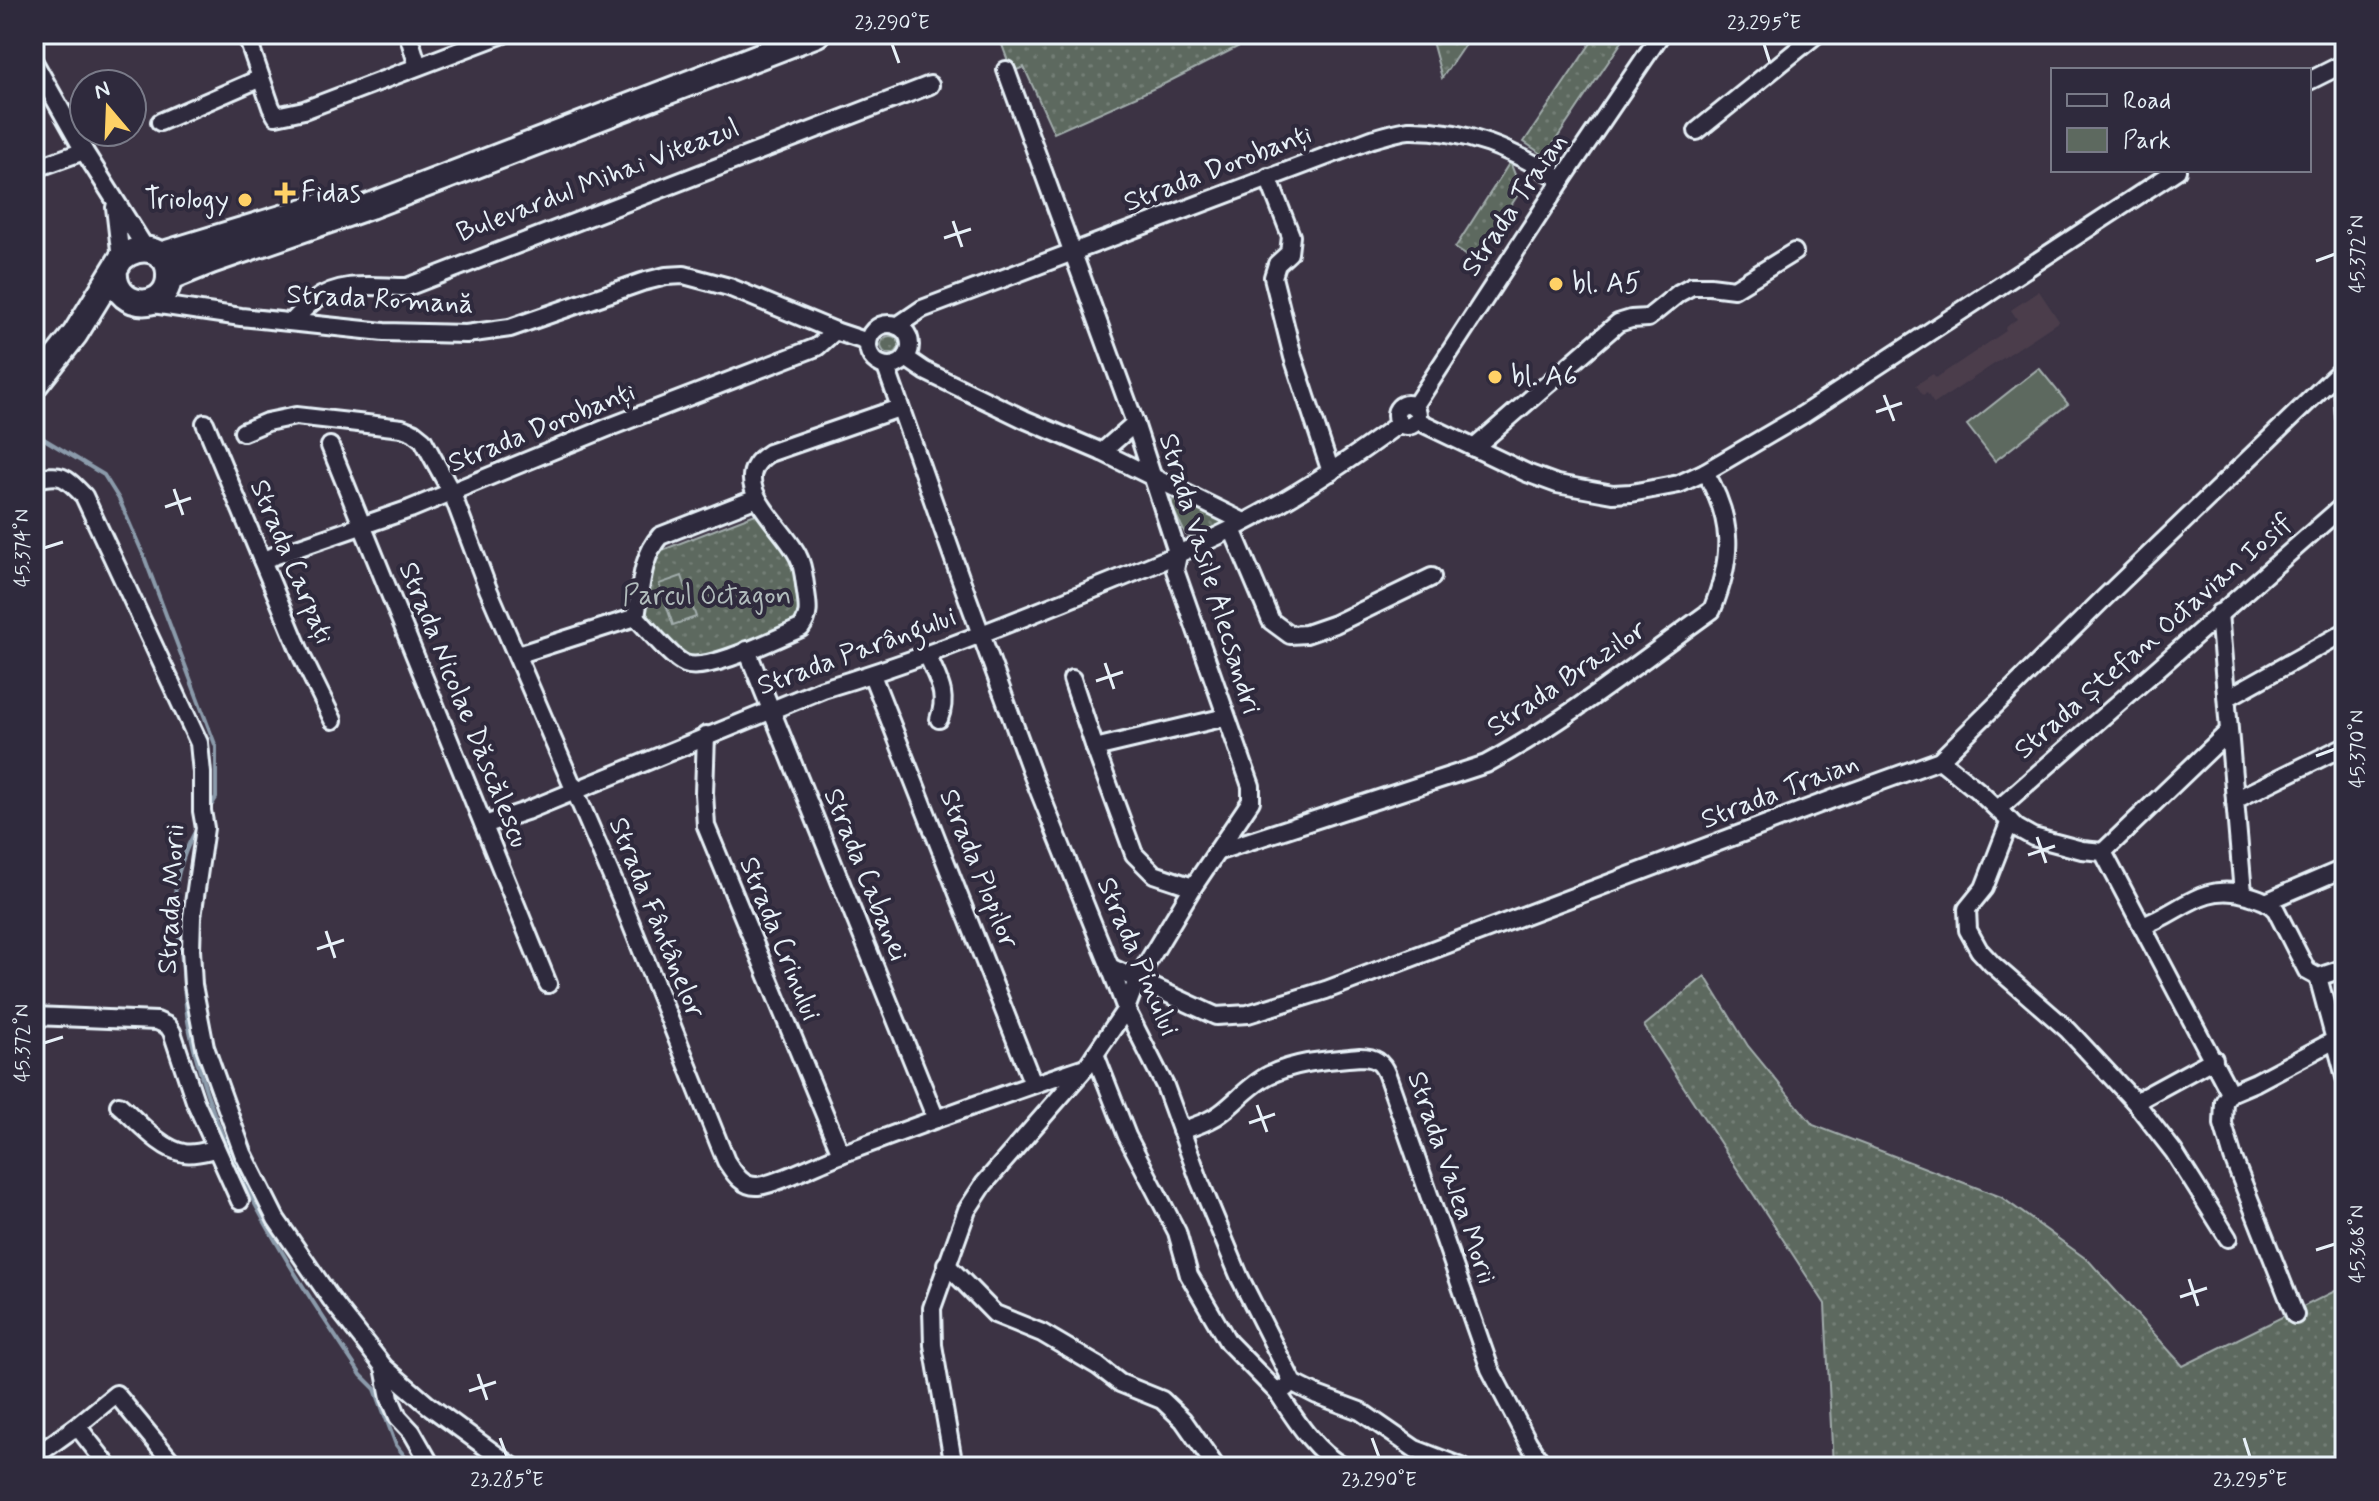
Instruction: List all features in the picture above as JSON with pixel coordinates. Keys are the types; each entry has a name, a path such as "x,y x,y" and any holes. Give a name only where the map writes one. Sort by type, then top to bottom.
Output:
{"main road":[{"path":"34,386 75,334 128,252 160,267 366,192 776,34"},
{"name":"Bulevardul Mihai Viteazul","path":"160,267 211,261 370,206 817,34"},
{"path":"118,264 116,285 127,298 140,302"},
{"path":"75,334 110,310 153,300 160,267"}],"street":[{"path":"246,34 276,116 304,110 504,34"},
{"path":"408,34 418,66"},
{"name":"Strada Traian","path":"1238,526 1331,472 1410,416 1562,180 1661,34"},
{"path":"1697,131 1817,34"},
{"path":"34,62 115,202 187,309"},
{"path":"2311,80 2345,63"},
{"name":"Strada Vasile Alecsandri","path":"954,1467 933,1345 932,1308 967,1210 984,1184 1091,1060 1126,1009 1137,980 1193,887 1251,801 1251,786 1175,570 1178,555 1135,423 1006,70"},
{"path":"160,122 261,78"},
{"name":"Bulevardul Mihai Viteazul","path":"292,322 316,299 354,284 407,287 930,85"},
{"name":"Strada Dorobanți","path":"897,326 922,309 1268,177 1372,139 1406,130 1473,138 1512,151 1562,180"},
{"path":"34,169 84,151"},
{"path":"1410,416 1527,473 1557,484 1613,494 1679,484 1804,414 2174,172"},
{"path":"1268,177 1291,236 1289,253 1277,264 1273,277 1293,357 1331,472"},
{"path":"115,202 118,264"},
{"path":"1474,448 1618,323 1648,318 1692,286 1734,289 1794,252"},
{"name":"Strada Romană","path":"140,302 384,332 487,332 510,328 642,282 684,275 729,287 868,342"},
{"path":"878,326 897,326 903,329 909,340 909,353 897,365 886,367 873,361 867,349 868,342 878,326"},
{"name":"Strada Dorobanți","path":"262,560 452,493 607,428 817,347 835,331"},
{"path":"906,358 925,371 1024,419 1102,452 1238,526 1271,621 1290,635 1306,634 1335,624 1432,577"},
{"name":"Strada Pinului","path":"886,367 1033,776 1126,1009 1165,1086 1240,1278 1293,1383"},
{"path":"2344,368 2345,416"},
{"name":"Strada Traian","path":"1110,967 1216,1016 1248,1014 1326,990 1940,760 2344,368"},
{"path":"636,617 681,663 695,667 801,628 809,611 800,559 757,498 751,480 752,469 759,459 769,453 899,408"},
{"name":"Strada Fântânelor","path":"243,432 296,416 402,428 423,440 452,493 488,589 575,790 726,1161 746,1184 759,1186 1091,1060"},
{"name":"Strada Carpați","path":"205,423 314,683 333,720"},
{"path":"1102,452 1135,423"},
{"name":"Strada Nicolae Dăscălescu","path":"330,446 548,984"},
{"name":"Strada Brazilor","path":"1216,852 1486,764 1526,743 1712,610 1727,558 1727,523 1719,495 1705,472"},
{"name":"Strada Morii","path":"34,480 53,474 68,479 84,496 194,728 201,760 203,820 192,917 193,1050 276,1219 331,1299 384,1367 428,1405 513,1467"},
{"path":"636,617 646,558 650,546 660,536 757,498"},
{"name":"Strada Ștefan Octavian Iosif","path":"2004,815 2219,613 2345,504"},
{"name":"Strada Parângului","path":"484,825 823,689 872,675 981,635 1178,555 1238,526"},
{"path":"2219,613 2243,893"},
{"path":"517,655 636,617"},
{"path":"2227,698 2345,632"},
{"name":"Strada Cabanei","path":"747,650 936,1119"},
{"path":"927,654 944,697 939,719"},
{"name":"Strada Plopilor","path":"872,675 1033,1084"},
{"path":"1072,679 1134,854 1154,874 1193,887"},
{"path":"1095,748 1226,717"},
{"path":"1940,760 2017,828 2033,837 2082,850 2103,852 2229,731"},
{"name":"Strada Crinului","path":"706,735 706,826 841,1154"},
{"path":"2235,800 2345,746"},
{"path":"2004,815 1984,888 1967,909 1968,930 1979,950 1992,964 2068,1030 2135,1102 2174,1152 2228,1238"},
{"path":"2103,852 2230,1093"},
{"path":"2268,901 2345,868"},
{"path":"2142,926 2207,893 2243,893 2268,901 2280,917 2307,971 2318,977 2345,968"},
{"path":"2318,977 2345,1077"},
{"path":"34,1016 157,1021 168,1026 193,1050 195,1101 240,1201"},
{"path":"2295,1315 2233,1158 2223,1124 2224,1102 2230,1093 2335,1040"},
{"name":"Strada Valea Morii","path":"1181,1131 1219,1115 1267,1076 1289,1067 1360,1057 1380,1063 1387,1075 1490,1369 1544,1467"},
{"path":"2135,1102 2214,1059"},
{"path":"1091,1060 1177,1232 1189,1275 1228,1342 1278,1393 1307,1435 1344,1467"},
{"path":"119,1105 170,1147 183,1153 215,1149"},
{"path":"946,1264 995,1314 1042,1333 1098,1366 1120,1383 1162,1400 1183,1420 1216,1467"},
{"path":"384,1367 390,1398 398,1417 412,1432 432,1467"},
{"path":"1278,1393 1293,1383 1360,1411 1415,1449 1462,1467"},
{"path":"34,1457 116,1394 176,1467"},
{"path":"77,1426 109,1467"}],"shaded area":[{"path":"2039,291 2059,321 1934,404 1927,393 1923,395 1916,385 1933,374 1936,378 2006,331 2005,328 2017,319 2011,310"}],"green space":[{"path":"998,34 1263,34 1166,83 1054,133 1024,67 1012,72"},
{"path":"1430,34 1472,34 1442,78"},
{"path":"1597,34 1627,34 1545,156 1524,142"},
{"path":"1510,162 1521,190 1475,261 1455,248"},
{"path":"890,336 899,345 890,354 881,345"},
{"path":"2039,368 2068,404 1995,461 1967,425"},
{"path":"1173,499 1219,518 1222,524 1192,536 1186,535 1171,505"},
{"name":"Parcul Octagon","path":"758,513 795,560 804,605 799,623 705,660 687,660 645,618 652,554"},
{"path":"682,576 696,617 673,625 659,584"},
{"path":"1705,976 1748,1046 1813,1125 2001,1197 2089,1261 2183,1366 2345,1286 2345,1467 1833,1467 1825,1304 1644,1026"}],"waterway":[{"path":"34,433 104,475 119,499 216,747 216,798 208,811"},
{"path":"199,825 182,861 175,900 188,1019 201,1075 217,1122 258,1209 334,1334 361,1375 375,1389 396,1445 413,1467"}],"place":[{"name":"Fidas","path":"285,193"},
{"name":"Triology","path":"245,200"},
{"name":"bl. A5","path":"1556,284"},
{"name":"bl. A6","path":"1495,377"}]}
